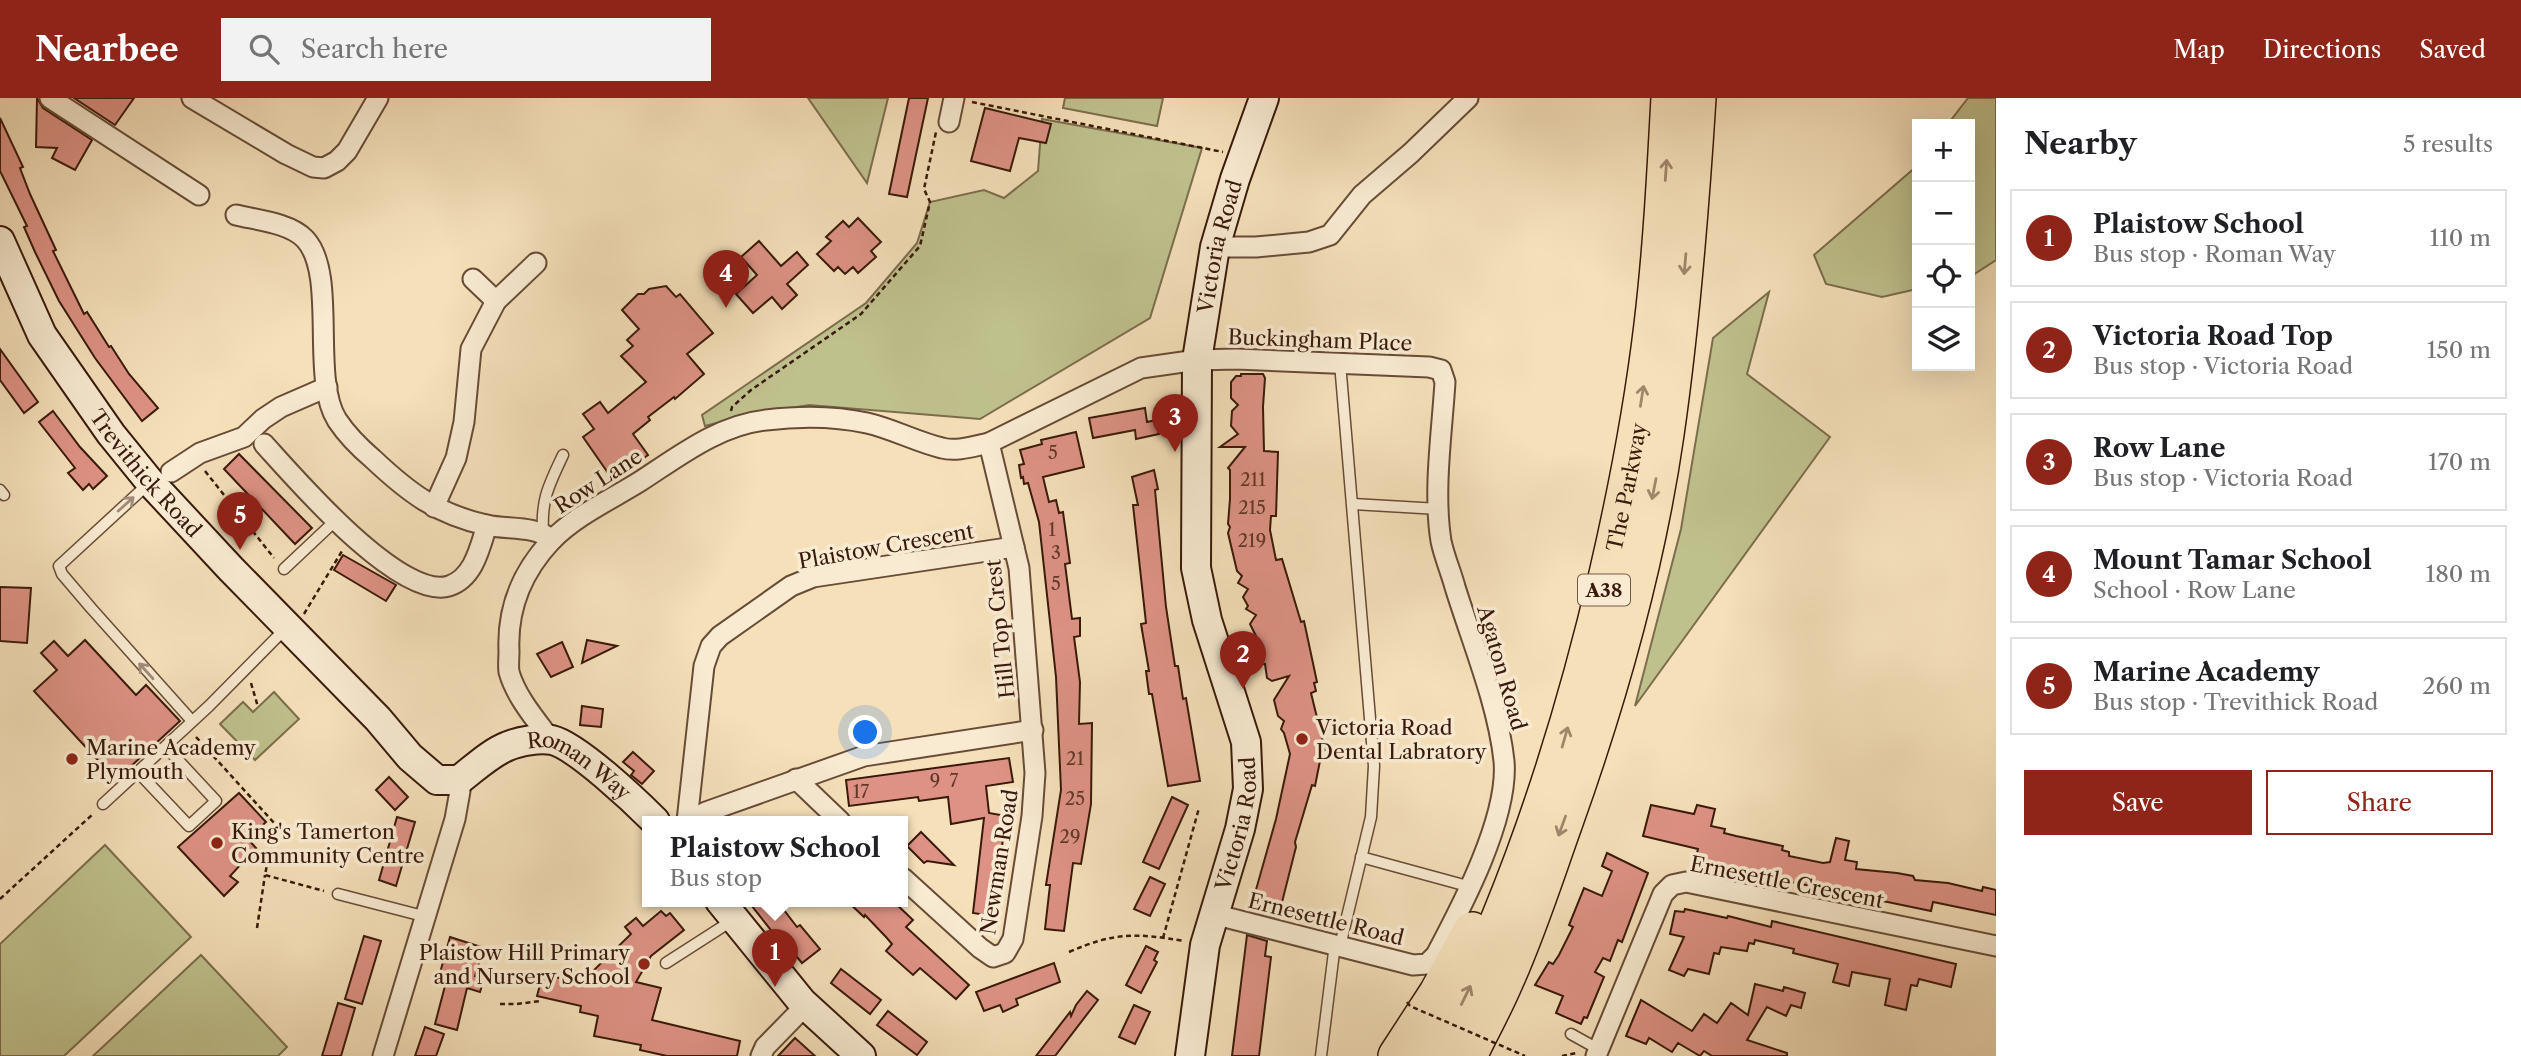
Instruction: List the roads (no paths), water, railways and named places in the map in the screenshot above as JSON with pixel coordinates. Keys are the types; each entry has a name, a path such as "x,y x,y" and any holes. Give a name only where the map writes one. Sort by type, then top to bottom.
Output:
{"highway":[{"name":"The Parkway","path":"1436,1056 1478,972 1522,868 1592,645 1630,479 1653,325 1670,98"},
{"name":"The Parkway","path":"1468,1056 1505,980 1593,740 1618,656 1665,437 1681,313 1697,98"},
{"name":"A38","path":"1397,1056 1437,993 1494,891 1554,773"},
{"name":"A38","path":"1477,1056 1505,980"}],"street":[{"path":"50,98 199,195"},
{"path":"192,98 286,155 313,167 324,168 347,151 379,98"},
{"name":"Victoria Road","path":"1189,1056 1203,956 1213,914 1240,829 1248,789 1246,742 1207,620 1196,568 1197,359 1215,247 1264,98"},
{"path":"1215,247 1256,247 1309,242 1330,234 1362,195 1468,98"},
{"path":"949,122 960,100"},
{"path":"236,215 285,227 304,238 313,251 320,275 327,387 336,418 358,445 404,489 434,507 487,525 547,536"},
{"name":"Trevithick Road","path":"0,241 42,335 111,434 160,477 231,569 424,769 437,779 459,780"},
{"path":"434,507 456,458 464,422 471,349 496,301 536,263"},
{"path":"473,279 496,301"},
{"name":"Buckingham Place","path":"1197,359 1429,367 1441,370"},
{"name":"Row Lane","path":"551,740 523,701 509,672 508,639 513,604 528,570 547,536 684,452 724,431 764,420 835,419 865,422 944,449 962,449 989,443 1141,368 1197,359"},
{"name":"Agaton Road","path":"1427,964 1436,955 1471,887 1497,813 1504,761 1493,707 1441,541 1439,509 1445,382 1441,370"},
{"path":"160,477 200,453 244,437 281,407 327,387"},
{"name":"Hill Top Crest","path":"989,443 1019,568 1033,730"},
{"path":"264,444 351,537 415,581 439,587 451,585 466,575 477,557 487,525"},
{"name":"Plaistow Crescent","path":"688,816 704,666 711,646 720,636 791,586 814,577 1014,547"},
{"path":"698,816 864,756 1033,730"},
{"name":"Newman Road","path":"908,883 986,953 993,957 1005,953 1013,939 1032,816 1035,773 1033,730"},
{"name":"Roman Way","path":"459,780 509,745 551,740 568,748 626,793 650,816"},
{"path":"796,779 835,816"},
{"path":"383,1056 455,819 460,791 459,780"},
{"name":"Ernesettle Crescent","path":"1597,1052 1663,894 1672,885 1686,883 1996,946"},
{"path":"726,910 806,1005 860,1056"},
{"name":"Ernesettle Road","path":"1213,914 1413,965 1427,964"},
{"path":"761,1056 765,1047 806,1005"}],"lane":[{"path":"1321,1056 1338,945 1371,817 1374,766 1340,363"},
{"path":"547,536 542,509 550,481 563,455"},
{"path":"160,477 59,566 62,574 190,724"},
{"path":"1353,503 1439,509"},
{"path":"284,569 335,521"},
{"path":"103,804 166,747 247,667 291,629"},
{"path":"138,772 189,826 216,801 166,747"},
{"path":"1362,857 1471,887"},
{"path":"338,894 427,917"},
{"path":"666,963 726,910"},
{"path":"1571,1034 1597,1052"}],"place":[{"name":"Mount Tamar School","path":"726,308"},
{"name":"Row Lane","path":"1175,452"},
{"name":"Marine Academy","path":"240,550"},
{"name":"Victoria Road Top","path":"1243,689"},
{"name":"Victoria Road Dental Labratory","path":"1302,739"},
{"name":"Marine Academy Plymouth","path":"72,759"},
{"name":"King's Tamerton Community Centre","path":"217,843"},
{"name":"Plaistow Hill Primary and Nursery School","path":"644,964"},
{"name":"Plaistow School","path":"775,987"}]}
